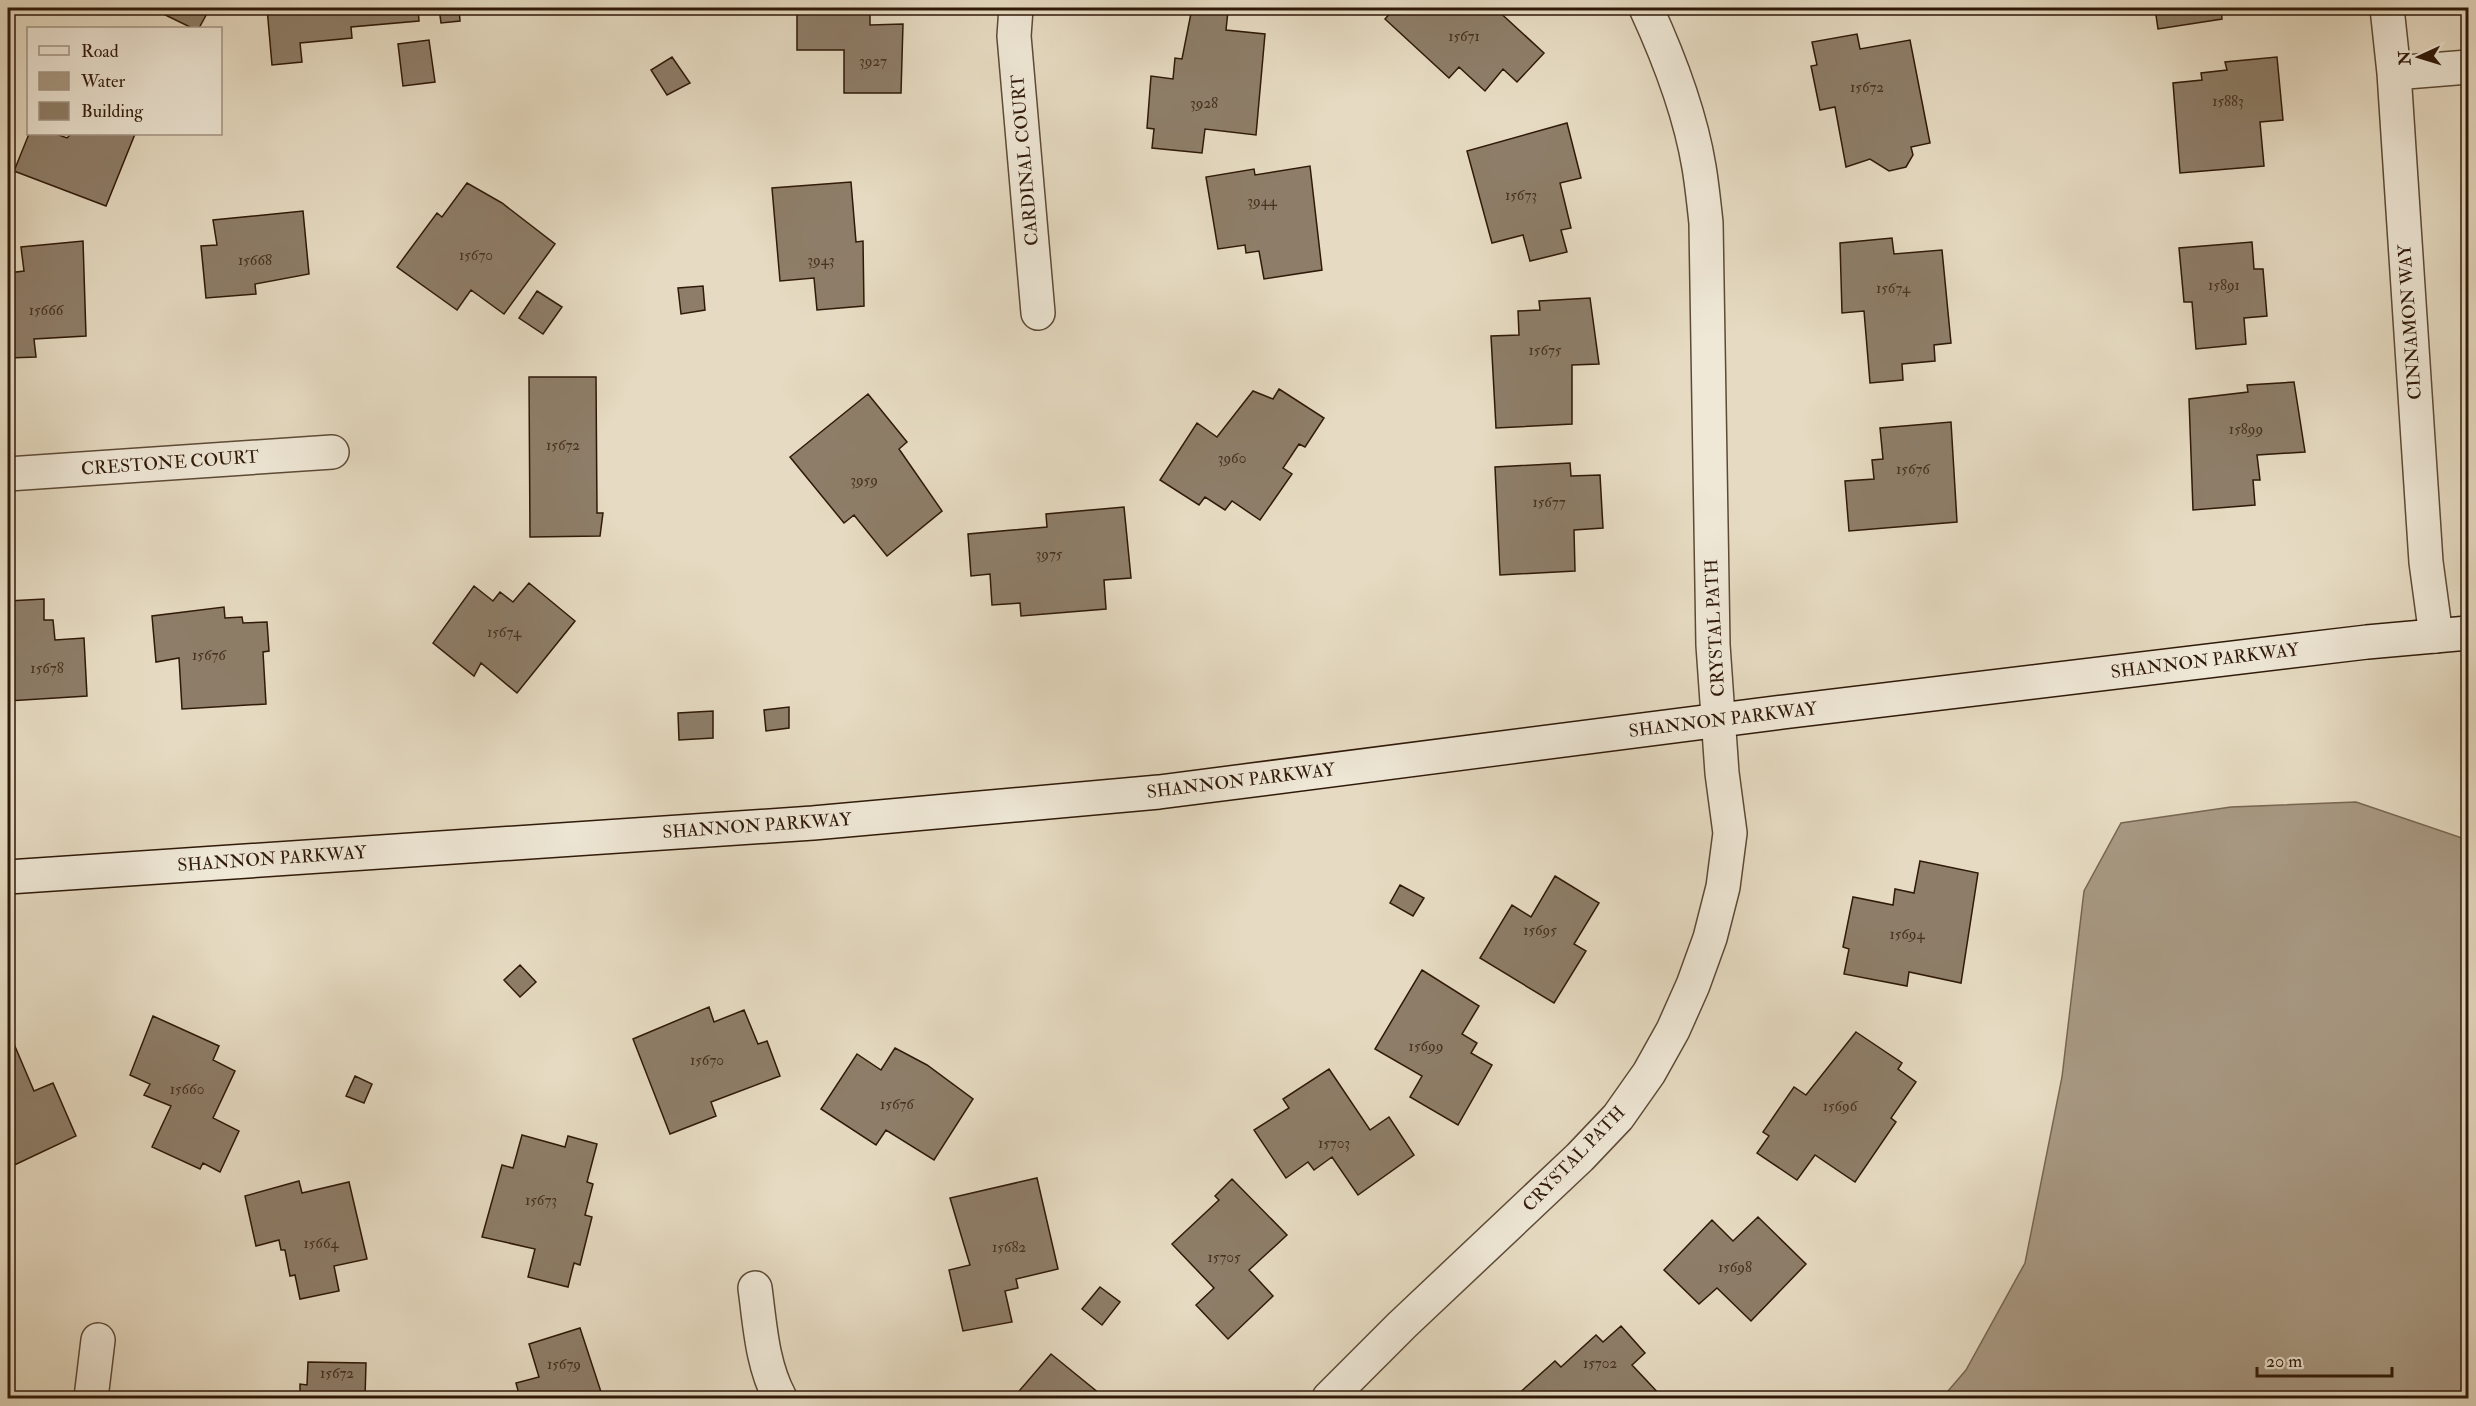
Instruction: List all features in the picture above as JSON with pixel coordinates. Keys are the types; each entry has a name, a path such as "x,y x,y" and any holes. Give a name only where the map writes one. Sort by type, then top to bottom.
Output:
{"street":[{"name":"CARDINAL COURT","path":"1016,8 1014,36 1038,313"},
{"name":"CRYSTAL PATH","path":"1329,1398 1580,1157 1618,1117 1649,1073 1673,1030 1710,939 1723,886 1730,833 1722,773 1713,645 1706,223 1699,165 1685,109 1667,55 1646,8"},
{"name":"CINNAMON WAY","path":"2387,8 2394,73 2426,562 2436,636"},
{"path":"2394,73 2469,67"},
{"name":"CRESTONE COURT","path":"8,474 332,452"},
{"name":"SHANNON PARKWAY","path":"8,877 813,823 1159,792 2319,648 2469,633"},
{"path":"755,1288 762,1344 772,1383 780,1398"},
{"path":"91,1398 98,1340"}],"water":[{"path":"2356,802 2468,840 2468,1398 1942,1398 1966,1370 2025,1263 2062,1077 2084,891 2121,823 2231,807"}],"building":[{"path":"151,8 210,8 200,27 190,27"},
{"path":"267,8 418,8 419,21 351,27 352,38 300,43 302,62 272,65"},
{"path":"439,8 459,8 460,21 441,23"},
{"path":"797,8 870,8 870,25 903,24 901,93 844,93 844,50 797,50"},
{"path":"1192,8 1228,11 1226,30 1265,34 1256,135 1205,129 1202,153 1152,148 1154,129 1147,128 1151,76 1173,79 1175,58 1182,59"},
{"path":"1395,8 1495,8 1544,53 1517,82 1503,69 1485,91 1459,67 1449,78 1385,19"},
{"path":"2155,8 2221,8 2222,19 2158,29"},
{"path":"1857,34 1860,49 1910,40 1930,143 1911,147 1913,155 1906,167 1889,171 1870,159 1846,167 1835,107 1820,110 1811,66 1817,65 1812,42"},
{"path":"429,40 435,82 403,86 398,44"},
{"path":"672,57 690,83 667,95 651,70"},
{"path":"2277,57 2283,120 2260,122 2264,166 2180,173 2173,83 2202,80 2201,73 2227,70 2225,62"},
{"path":"1567,123 1581,178 1560,183 1571,228 1561,230 1567,252 1530,261 1523,235 1492,243 1467,151"},
{"path":"29,135 59,135 67,138 70,135 135,135 106,206 14,171"},
{"path":"1310,166 1322,270 1264,279 1259,251 1246,253 1245,245 1218,249 1206,177 1254,169 1255,175"},
{"path":"851,182 856,242 863,241 864,306 817,310 814,278 780,281 772,188"},
{"path":"467,183 502,203 555,244 504,314 471,290 457,310 397,267 437,213 442,217"},
{"path":"303,211 309,274 255,284 256,294 206,298 201,246 217,245 213,220"},
{"path":"1892,238 1894,254 1942,250 1951,343 1934,345 1935,361 1902,364 1903,380 1870,383 1864,311 1842,313 1840,243"},
{"path":"83,241 86,336 34,339 36,357 8,358 8,273 24,271 21,247"},
{"path":"2252,242 2254,269 2263,269 2267,316 2244,318 2246,344 2196,349 2192,302 2184,302 2179,248"},
{"path":"703,286 705,310 681,314 678,288"},
{"path":"537,291 562,307 543,334 519,318"},
{"path":"1590,298 1599,364 1572,365 1572,424 1496,428 1491,336 1519,335 1518,311 1540,310 1539,301"},
{"path":"529,377 596,377 597,513 603,513 600,536 530,537"},
{"path":"2294,382 2305,452 2257,455 2260,480 2253,480 2255,505 2193,510 2189,399 2248,392 2247,385"},
{"path":"1279,389 1324,418 1305,447 1299,444 1283,468 1292,474 1260,520 1232,501 1225,510 1205,497 1199,505 1160,480 1197,423 1217,437 1253,391 1273,399"},
{"path":"868,394 907,442 899,449 942,511 887,556 854,515 844,523 790,457"},
{"path":"1951,422 1957,522 1849,531 1845,481 1874,479 1872,460 1883,459 1880,428"},
{"path":"1570,463 1571,476 1600,475 1603,528 1574,530 1575,571 1500,575 1495,467"},
{"path":"1124,507 1131,578 1104,580 1106,609 1021,616 1020,603 992,605 990,574 971,576 968,534 1047,527 1046,514"},
{"path":"529,583 575,621 517,693 481,663 474,676 433,643 474,586 493,601 500,592 513,602"},
{"path":"44,599 44,620 53,620 55,640 84,638 87,696 8,701 8,601"},
{"path":"224,607 225,618 242,617 243,623 267,622 269,651 263,652 266,704 182,709 179,658 156,662 152,616"},
{"path":"789,707 789,728 766,731 764,710"},
{"path":"713,711 713,738 679,740 678,713"},
{"path":"1920,861 1978,873 1961,983 1909,972 1907,986 1844,974 1849,949 1843,947 1853,897 1893,905 1895,889 1914,893"},
{"path":"1555,876 1599,903 1574,944 1586,951 1554,1003 1480,958 1512,905 1531,917"},
{"path":"1400,885 1424,898 1413,916 1390,903"},
{"path":"520,965 536,982 520,997 504,980"},
{"path":"1422,970 1479,1006 1462,1034 1477,1043 1471,1053 1492,1065 1458,1125 1410,1097 1422,1076 1375,1049"},
{"path":"709,1007 714,1022 744,1010 758,1044 767,1041 780,1076 711,1102 716,1116 670,1134 633,1039"},
{"path":"153,1016 219,1046 213,1060 235,1071 213,1118 239,1131 220,1172 203,1163 200,1169 152,1147 171,1106 144,1095 150,1084 130,1075"},
{"path":"1856,1032 1902,1063 1898,1069 1916,1082 1891,1118 1896,1122 1855,1182 1815,1155 1797,1180 1757,1153 1769,1136 1763,1132 1794,1087 1806,1095"},
{"path":"14,1044 34,1091 53,1083 76,1136 8,1168 8,1047"},
{"path":"895,1048 927,1065 973,1099 934,1160 886,1130 876,1145 821,1109 857,1054 881,1070"},
{"path":"1329,1069 1370,1130 1389,1117 1414,1155 1358,1195 1332,1157 1314,1170 1308,1162 1286,1178 1254,1130 1289,1108 1283,1099"},
{"path":"355,1076 372,1084 364,1103 346,1096"},
{"path":"522,1135 565,1147 568,1136 597,1144 587,1182 593,1184 585,1215 592,1217 580,1265 574,1263 568,1287 528,1277 535,1249 482,1237 502,1165 513,1168"},
{"path":"1037,1178 1058,1269 1016,1279 1018,1288 1005,1291 1012,1322 963,1331 949,1270 970,1265 950,1198"},
{"path":"1232,1179 1287,1235 1249,1270 1273,1296 1228,1339 1196,1305 1214,1288 1172,1244 1219,1200 1215,1196"},
{"path":"299,1181 302,1193 349,1182 367,1259 334,1266 339,1291 300,1299 295,1275 290,1276 285,1250 281,1250 279,1240 256,1246 245,1196"},
{"path":"1758,1217 1806,1264 1751,1321 1717,1288 1699,1304 1664,1270 1712,1220 1733,1241"},
{"path":"1100,1287 1120,1302 1102,1325 1082,1309"},
{"path":"1621,1326 1645,1353 1632,1365 1663,1398 1518,1398 1516,1396 1555,1361 1561,1367 1596,1335 1603,1342"},
{"path":"580,1328 603,1398 520,1398 516,1383 539,1377 529,1344"},
{"path":"1051,1354 1105,1398 1013,1398"},
{"path":"308,1362 366,1363 365,1398 306,1398 306,1396 300,1396 300,1384 307,1385"}]}
